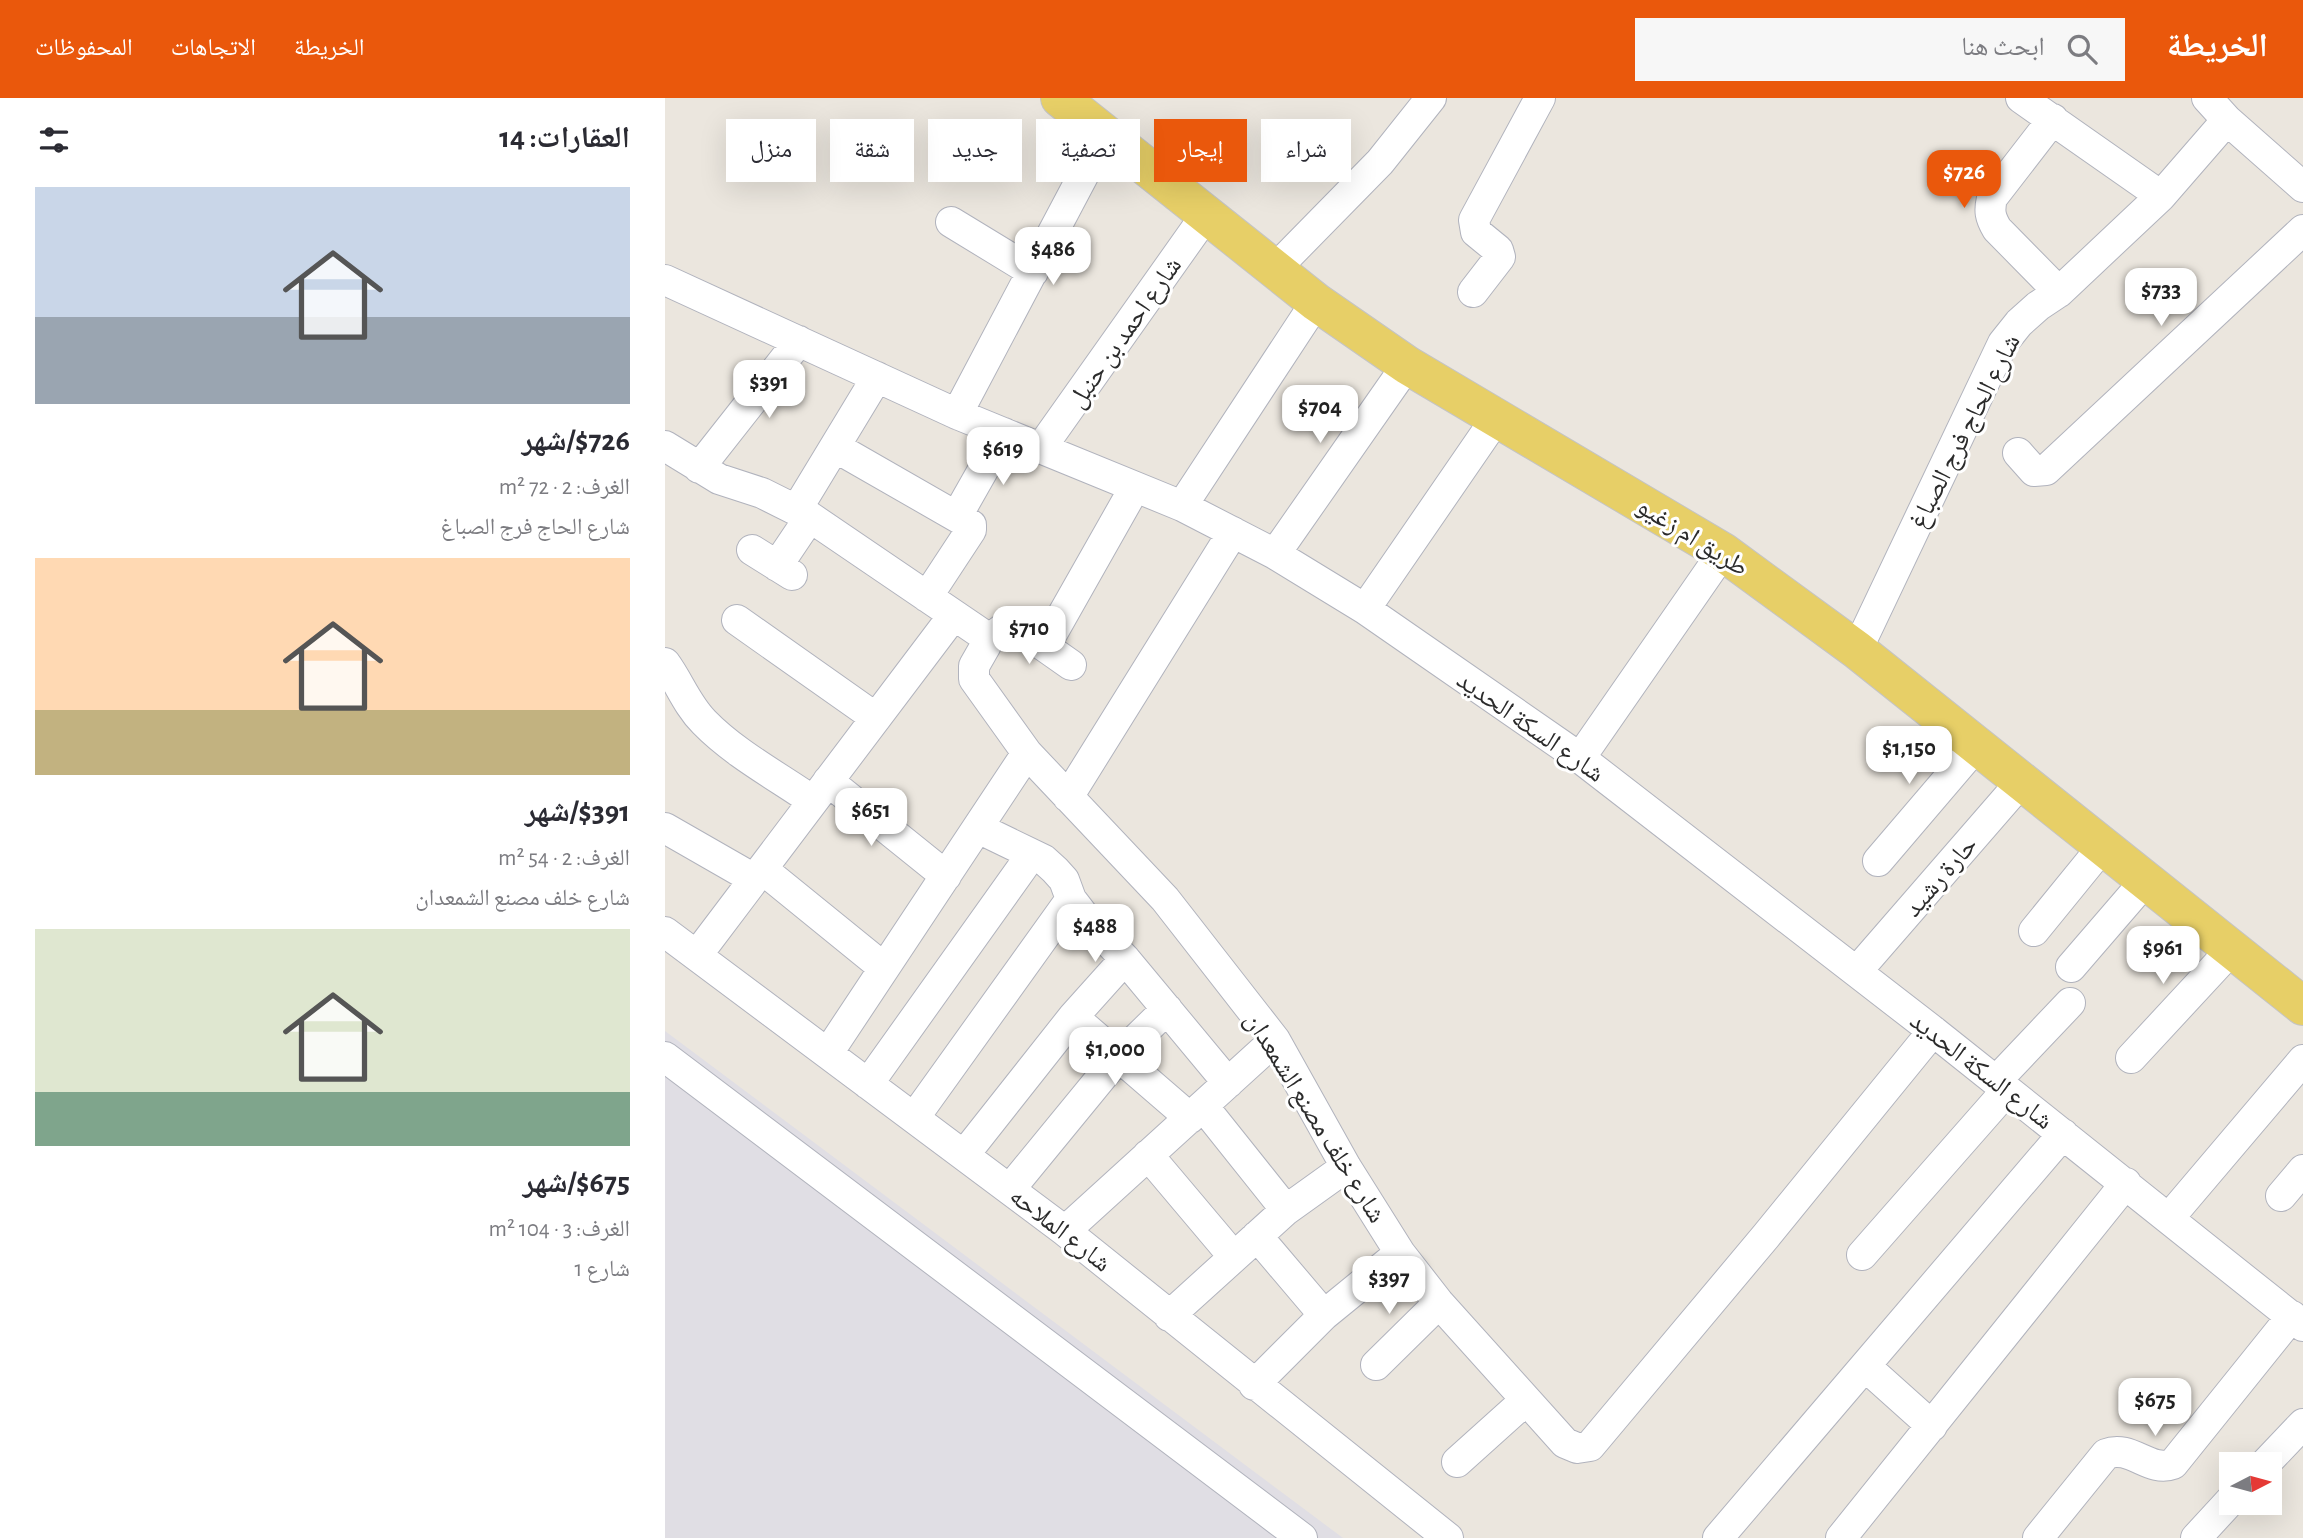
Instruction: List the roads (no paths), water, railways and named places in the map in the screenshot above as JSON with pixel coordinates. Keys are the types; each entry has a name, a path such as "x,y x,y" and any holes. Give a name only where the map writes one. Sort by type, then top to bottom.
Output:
{"main road":[{"name":"طريق ام زغيو","path":"1060,98 1084,119"},
{"name":"طريق ام زغيو","path":"1140,164 1316,302 1407,365 1723,552 1857,650 2303,1006"}],"street":[{"path":"1275,270 1380,162 1431,98"},
{"path":"1473,292 1500,257 1498,250 1476,232 1474,219 1540,98"},
{"path":"2021,98 2161,196"},
{"path":"2207,98 2227,120 2303,187"},
{"path":"2053,119 1992,198 1989,209 1997,229 2059,292"},
{"name":"شارع الحاج فرج الصباغ","path":"1857,650 2003,343 2019,323 2059,292 2161,196 2227,120"},
{"path":"957,414 1080,182"},
{"name":"شارع احمد بن حنبل","path":"1041,448 1206,215"},
{"path":"951,222 1033,272"},
{"path":"2018,453 2034,471 2046,470 2303,230"},
{"name":"شارع السكة الحديد","path":"665,280 957,414 1182,506 1275,554 1365,609 1580,758 1857,971 2297,1321"},
{"path":"1182,506 1316,302"},
{"path":"699,468 799,341"},
{"path":"1275,554 1407,365"},
{"path":"774,564 803,513 835,447 877,377"},
{"path":"1365,609 1497,416"},
{"path":"957,516 1004,433"},
{"path":"665,446 719,479 762,493 803,513 982,634 986,641 1007,626 1013,625 1071,665"},
{"path":"835,447 969,523 971,530 927,597"},
{"path":"1045,646 1135,487"},
{"path":"1068,797 1233,532"},
{"path":"1580,758 1723,552"},
{"path":"697,955 953,615"},
{"path":"737,620 876,718"},
{"name":"شارع خلف مصنع الشمعدان","path":"986,641 985,649 974,666 974,678 1027,752 1165,899 1275,1040 1346,1167 1400,1253 1439,1303 1565,1443 1577,1448 1590,1446 1933,1031"},
{"path":"665,663 690,706 716,733 820,791 946,876"},
{"path":"1878,861 1977,745"},
{"path":"828,1054 1027,752"},
{"name":"حارة رشيد","path":"1857,971 2022,781"},
{"path":"665,828 758,874 884,968"},
{"path":"978,828 1032,854 1055,870 1064,880 1071,899 1125,959 1228,1083"},
{"path":"2034,931 2104,845"},
{"path":"868,1084 1032,854"},
{"path":"2071,967 2146,880"},
{"path":"914,1118 1071,899"},
{"name":"شارع الملاحه","path":"665,932 1065,1231 1447,1538"},
{"path":"2131,1058 2232,949"},
{"path":"964,1154 1073,1017 1125,959"},
{"path":"1863,1255 2070,1003"},
{"path":"1010,1189 1119,1056 1167,1009"},
{"path":"1073,1017 1119,1056 1196,1112 1286,1210"},
{"path":"1065,1231 1275,1040"},
{"path":"665,1057 1302,1538"},
{"path":"2169,1218 2303,1060"},
{"path":"1718,1538 2063,1134"},
{"path":"1148,1155 1234,1257"},
{"path":"1169,1316 1286,1210 1346,1167"},
{"path":"2281,1196 2303,1170"},
{"path":"1841,1538 2126,1184"},
{"path":"1257,1236 1324,1315"},
{"path":"1254,1385 1324,1315 1400,1253"},
{"path":"1376,1365 1439,1303"},
{"path":"2038,1538 2106,1454 2120,1451 2164,1468 2173,1464 2297,1321"},
{"path":"1865,1366 1932,1426"},
{"path":"1457,1462 1526,1399"},
{"path":"2277,1452 2303,1424"},
{"path":"2196,1538 2219,1513"}]}
